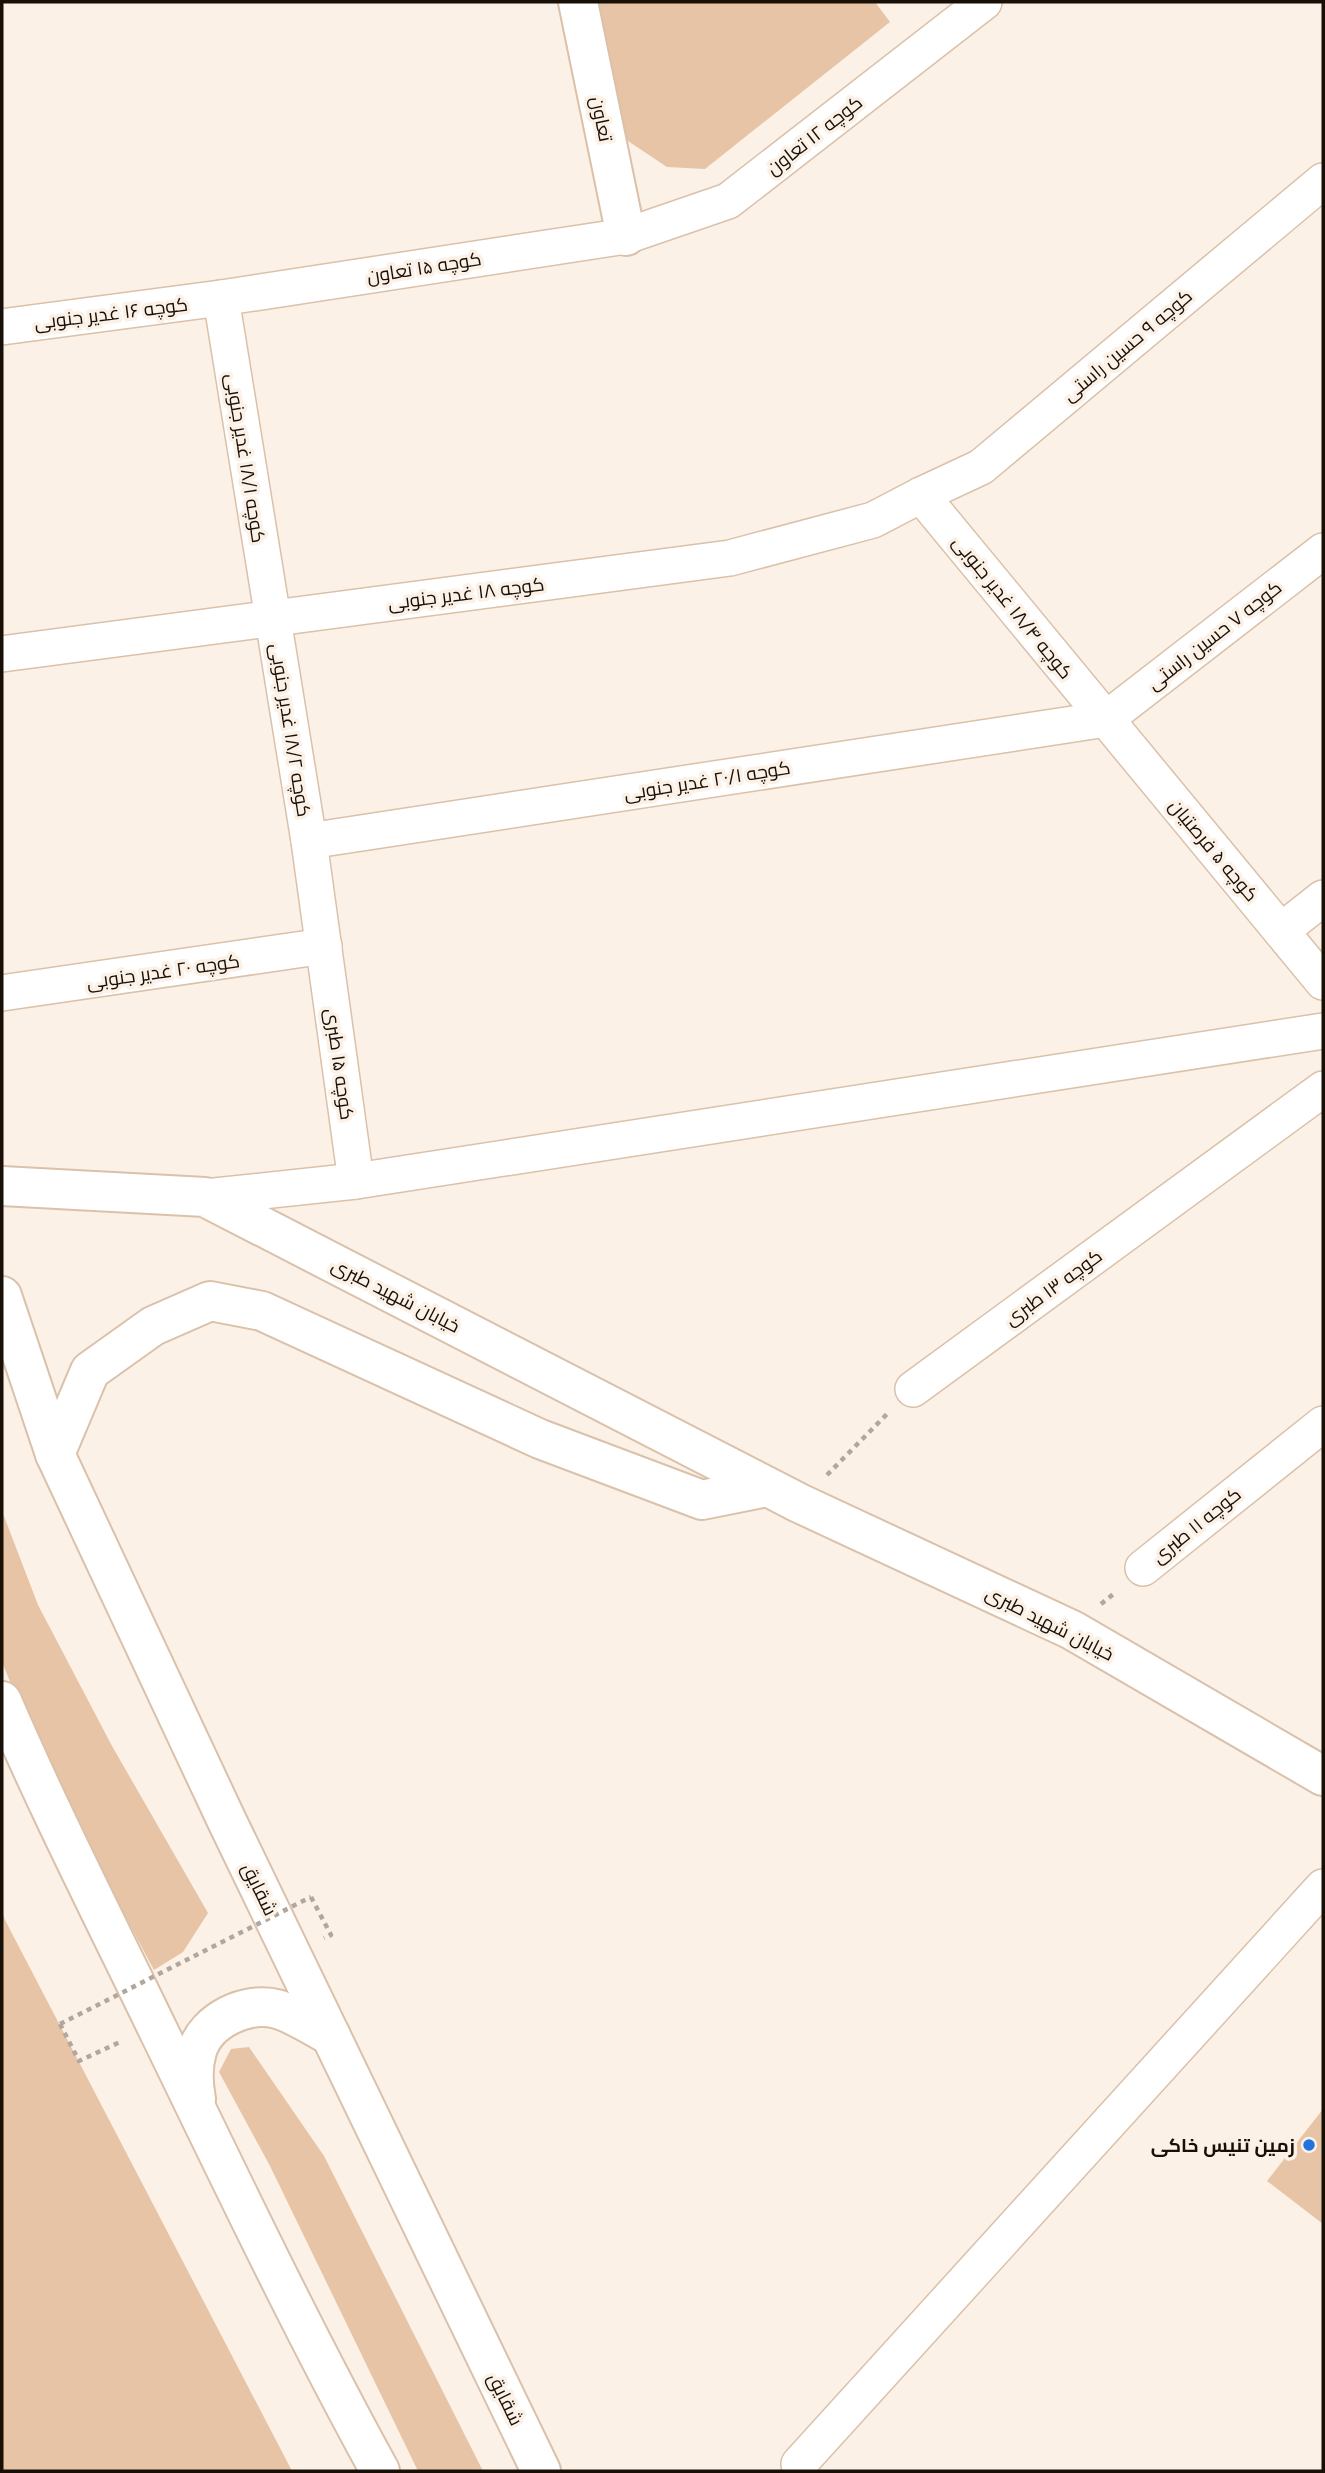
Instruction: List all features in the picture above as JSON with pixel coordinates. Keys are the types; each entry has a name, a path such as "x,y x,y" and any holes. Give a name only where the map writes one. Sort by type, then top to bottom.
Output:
{"street":[{"name":"تعاون","path":"578,2 626,236"},
{"name":"کوچه ۱۲ تعاون","path":"626,236 729,201 984,2"},
{"name":"کوچه ۹ حسین راستی","path":"921,495 981,467 1323,181"},
{"name":"کوچه ۱۵ تعاون","path":"221,298 626,236"},
{"name":"کوچه ۱۶ غدیر جنوبی","path":"2,327 221,298"},
{"name":"کوچه ۱۸/۱ غدیر جنوبی","path":"221,298 272,618"},
{"name":"کوچه ۱۸ غدیر جنوبی","path":"2,654 730,558 873,520 921,495"},
{"name":"کوچه ۱۸/۴ غدیر جنوبی","path":"921,495 1106,719"},
{"name":"کوچه ۷ حسین راستی","path":"1106,719 1323,551"},
{"name":"کوچه ۱۸/۲ غدیر جنوبی","path":"272,618 324,946"},
{"name":"کوچه ۲۰/۱ غدیر جنوبی","path":"309,841 1106,719"},
{"name":"کوچه ۵ فرصتیان","path":"1106,719 1323,982"},
{"path":"1281,931 1323,898"},
{"name":"کوچه ۲۰ غدیر جنوبی","path":"2,993 324,946"},
{"name":"کوچه ۱۵ طبری","path":"324,946 356,1181"},
{"path":"205,1197 356,1181 1323,1031"},
{"name":"کوچه ۱۳ طبری","path":"913,1389 1323,1089"},
{"name":"خیابان شهید طبری","path":"2,1186 205,1197 783,1495 1072,1630 1323,1776"},
{"name":"شقایق","path":"2,1296 55,1454 541,2471"},
{"path":"55,1454 90,1371 153,1326 210,1301 262,1311 540,1438 702,1500 783,1495"},
{"name":"کوچه ۱۱ طبری","path":"1143,1568 1323,1424"},
{"path":"2,1701 36,1781 198,2114 333,2386 380,2471"},
{"path":"799,2464 1323,1887"},
{"path":"198,2114 192,2076 197,2048 214,2025 234,2013 258,2007 277,2009 331,2036"}],"path":[{"path":"783,1495 913,1389"},
{"name":"کوچه ۱۱ طبری","path":"1072,1630 1143,1568"},
{"path":"156,2026 79,2061 60,2024 311,1897 331,1936"}],"shaded area":[{"path":"592,2 875,2 890,22 705,169 667,167 628,141 613,109"},
{"path":"2,1511 38,1605 112,1746 208,1913 183,1952 154,1970 44,1765 2,1662"},
{"path":"2,1911 5,1920 292,2471 2,2471"},
{"path":"249,2047 324,2156 483,2471 418,2471 270,2166 219,2072 231,2049"},
{"name":"زمین تنیس خاکی","path":"1323,2109 1323,2224 1267,2181"}],"place":[{"name":"زمین تنیس خاکی","path":"1309,2145"}]}
